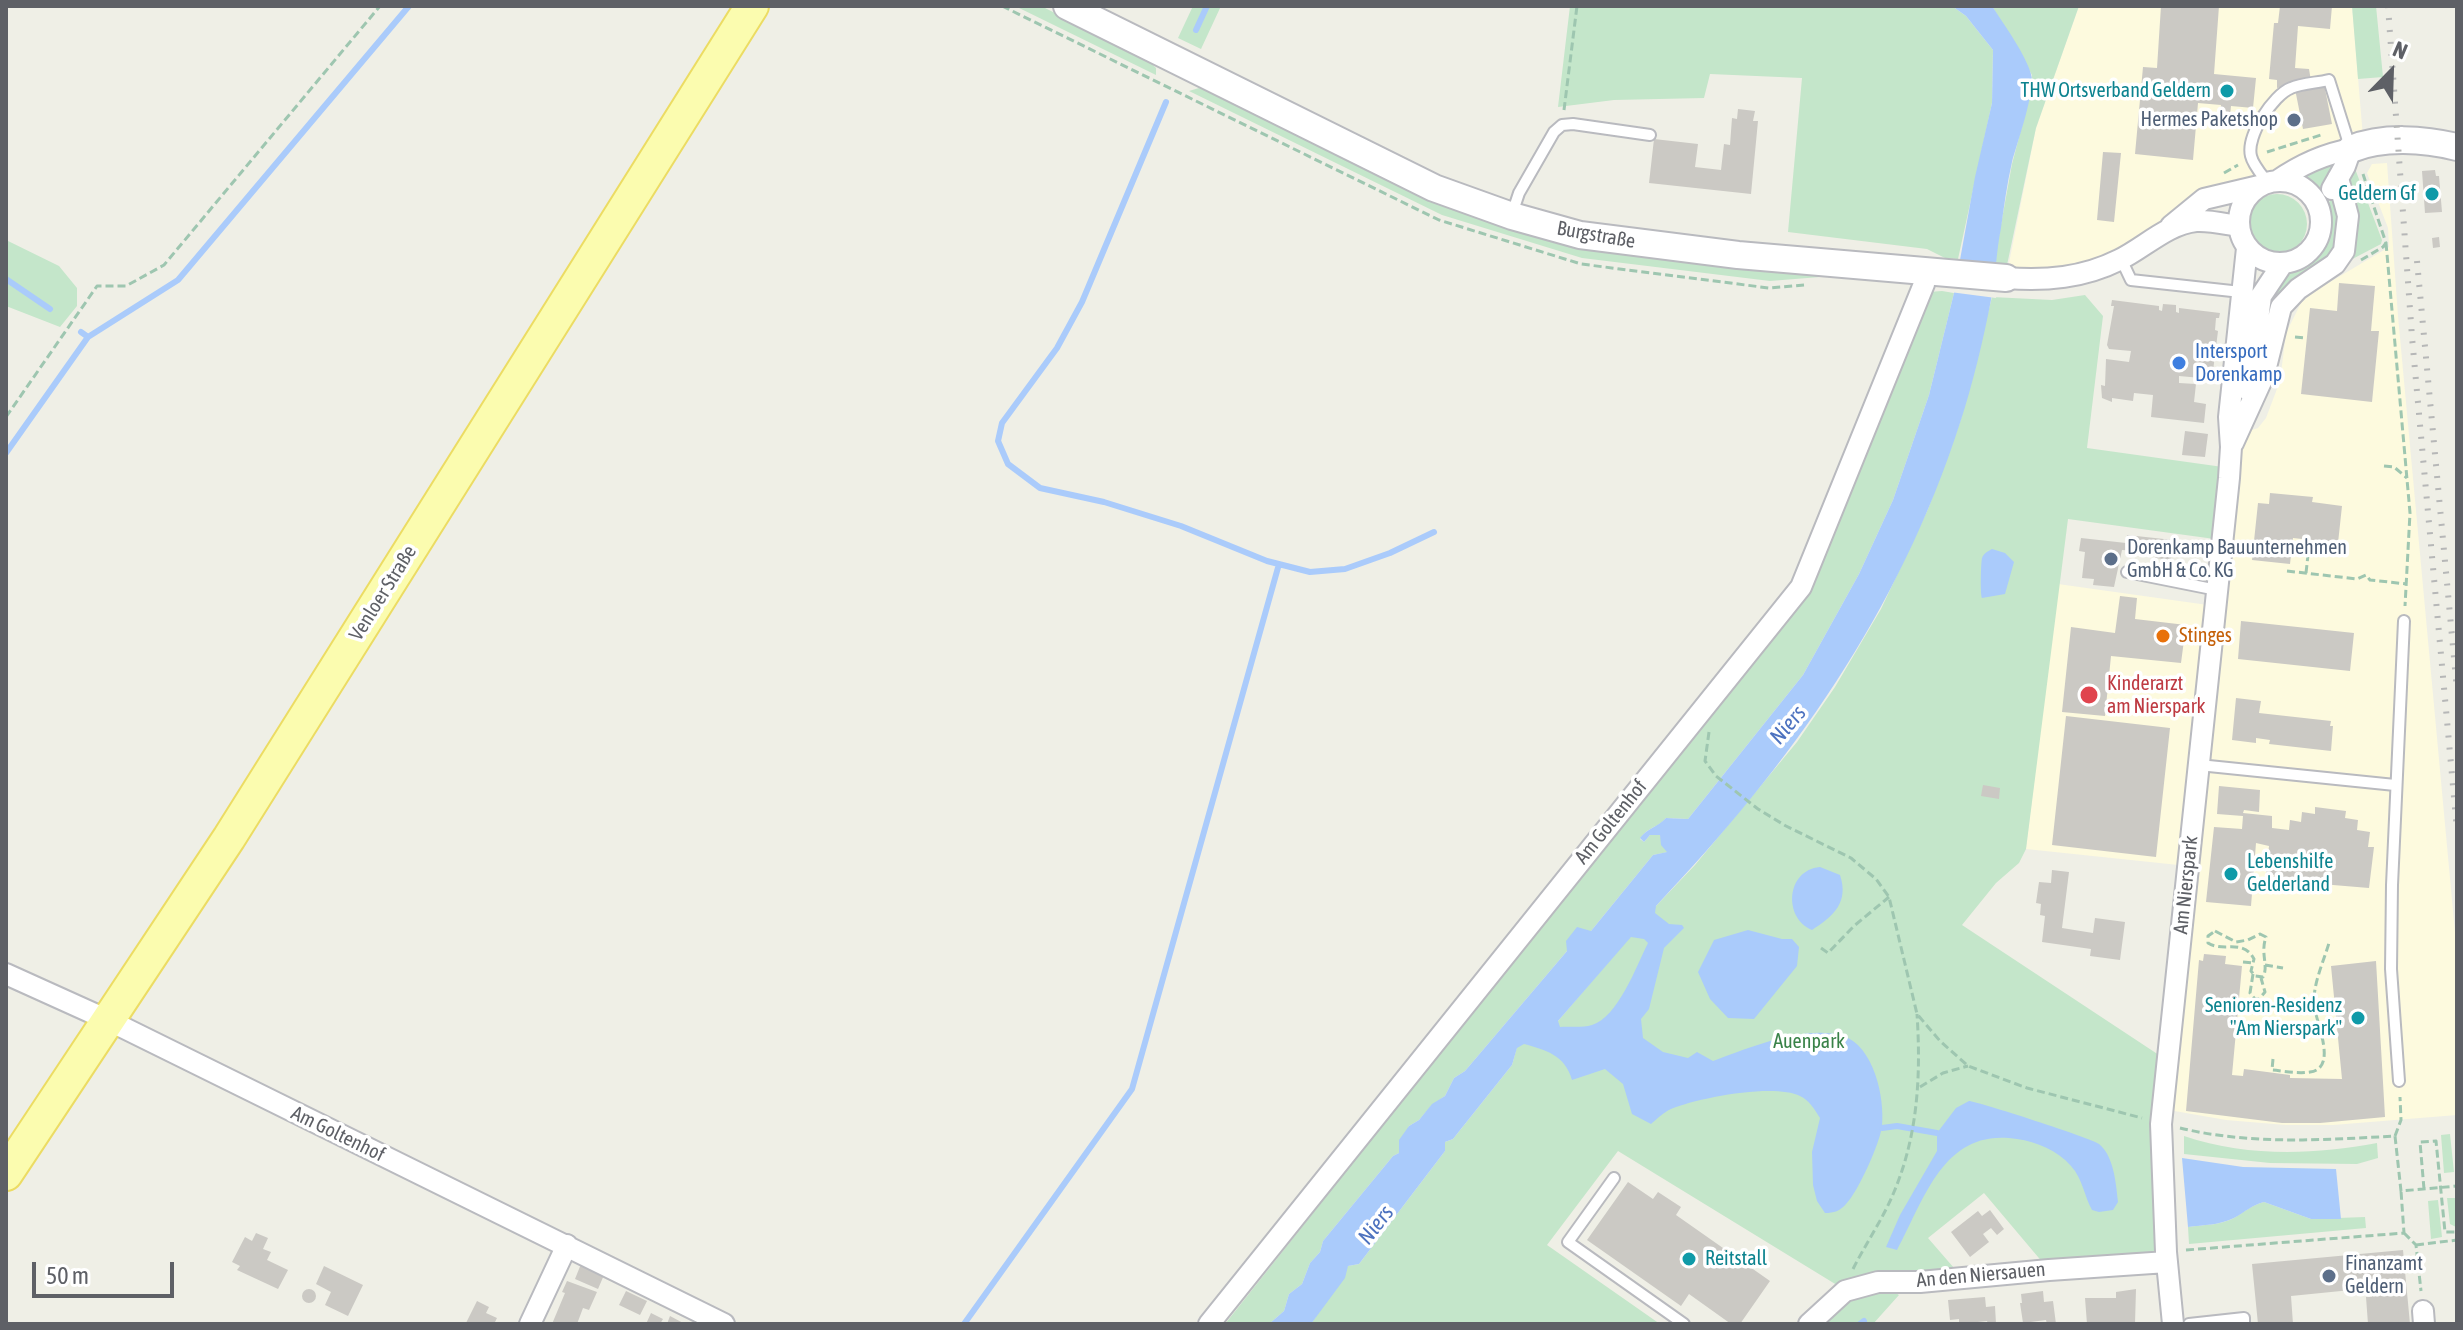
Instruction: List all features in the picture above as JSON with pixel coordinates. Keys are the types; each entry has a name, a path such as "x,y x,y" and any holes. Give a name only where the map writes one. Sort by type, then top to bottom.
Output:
{"main road":[{"name":"Venloer Straße","path":"6,1174 229,838 752,6"}],"street":[{"name":"Burgstraße","path":"1067,6 1434,188 1512,216 1580,235 1738,255 2034,281 2093,271 2121,259 2162,234 2204,199 2268,183"},
{"name":"Burgstraße","path":"2162,234 2198,221 2238,226 2243,203 2268,183 2331,153 2348,140 2373,143 2432,141 2457,147"},
{"path":"2319,209 2338,178 2348,140"},
{"name":"Am Nierspark","path":"2231,447 2264,375 2281,307 2298,289 2335,264 2344,251 2348,216 2338,178"},
{"path":"2238,226 2247,248 2269,262 2283,263 2306,255 2314,245 2321,221 2313,197 2290,182 2268,183"},
{"name":"Am Nierspark","path":"2173,1324 2166,1257 2161,1124 2217,590 2231,447 2229,417 2247,248"},
{"name":"Am Nierspark","path":"2246,415 2261,296 2283,263"},
{"name":"Am Goltenhof","path":"1209,1324 1801,587 1924,284 1935,270"},
{"name":"Am Goltenhof","path":"6,974 110,1021 724,1324"},
{"path":"530,1324 567,1245"},
{"name":"An den Niersauen","path":"1809,1324 1845,1291 1878,1282 1920,1282 2166,1257"}],"lane":[{"path":"2268,183 2251,157 2253,138 2263,115 2278,96 2291,88 2329,80 2348,140"},
{"path":"1512,216 1519,193 1554,132 1562,125 1650,135"},
{"path":"2121,259 2131,280 2241,292"},
{"path":"2127,572 2217,590"},
{"path":"2399,1081 2391,969 2395,785 2404,621"},
{"path":"2199,765 2395,785"},
{"path":"1614,1178 1568,1242 1684,1324"},
{"path":"2189,1324 2244,1318 2244,1324"}],"path":[{"path":"6,417 97,286 126,286 164,265 380,6"},
{"path":"1562,125 1577,6"},
{"path":"2217,177 2251,157 2296,141 2348,140"},
{"path":"2386,243 2411,532 2404,621"},
{"path":"2384,466 2394,467 2407,478"},
{"path":"2306,573 2308,555"},
{"path":"2287,571 2357,579 2366,575 2370,580 2407,584"},
{"path":"1703,708 1709,720 1705,761 1716,776 1758,809 1851,858 1876,879 1889,897 1917,1014 1919,1088 1912,1138 1893,1195 1854,1267 1845,1291"},
{"path":"1821,948 1828,953 1889,897"},
{"path":"2261,977 2265,975 2262,950 2266,937 2263,935 2243,942 2233,944 2223,946 2215,947 2208,943 2211,932 2219,931 2233,944 2249,950 2254,959 2250,993 2255,999 2265,992 2261,977"},
{"path":"2273,1059 2272,1070 2309,1072 2320,1067 2323,1061 2325,1048 2314,995 2329,943"},
{"path":"2222,953 2223,946"},
{"path":"2243,962 2254,963"},
{"path":"2265,965 2283,968"},
{"path":"2253,974 2261,977"},
{"path":"1917,1014 1940,1041 1968,1066 2027,1088 2161,1124 2254,1139 2395,1136"},
{"path":"1919,1088 1943,1073 1968,1066"},
{"path":"2399,1081 2401,1120 2395,1136 2404,1233 2416,1245 2424,1318"},
{"path":"2457,1138 2457,1155"},
{"path":"2424,1189 2420,1142 2436,1141 2445,1232 2457,1232"},
{"path":"2401,1191 2457,1186"},
{"path":"2166,1257 2404,1233"},
{"path":"2416,1245 2457,1240"}],"shaded area":[{"path":"2079,6 2352,6 2365,161 2351,149 2232,191 2121,259 2006,278 2036,128"},
{"path":"2387,163 2398,316 2457,954 2457,1115 2333,1125 2286,1125 2226,1120 2163,1109 2188,866 2026,849 2058,584 2215,606 2230,468 2249,431 2258,428 2266,418 2280,381 2286,333 2301,303 2315,291 2389,247 2388,228 2367,173 2372,164"}],"green space":[{"path":"1015,6 1041,6 1147,59 1156,68 1156,75"},
{"path":"1193,6 1221,6 1201,49 1178,38"},
{"path":"1570,6 1952,6 1966,16 1993,50 1992,103 1958,259 1945,258 1927,249 1788,232 1802,78 1710,74 1704,98 1614,100 1558,107"},
{"path":"1992,6 2079,6 2036,128 2007,265 1994,263 2032,75"},
{"path":"2352,6 2376,6 2383,77 2358,79"},
{"path":"1199,88 1209,90 1445,207 1578,246 1820,274 1820,277 1770,281 1582,258 1442,215 1189,91"},
{"path":"2338,159 2317,192 2298,178"},
{"path":"2354,166 2382,240 2381,244 2341,265 2357,239 2347,183"},
{"path":"2277,194 2298,203 2307,224 2298,245 2277,254 2256,245 2247,224 2256,203"},
{"path":"2332,196 2340,206 2338,246 2325,263 2280,292 2271,308 2265,355 2262,310 2267,294 2317,254 2325,238"},
{"path":"6,240 59,266 77,288 77,306 60,327 6,306"},
{"path":"1929,292 1954,293 1929,395 1893,500 1859,574 1803,675 1688,819 1666,818 1643,835 1640,839 1644,842 1650,835 1660,835 1668,852 1653,855 1591,931 1567,951 1465,1071 1454,1078 1445,1096 1409,1126 1399,1153 1393,1156 1323,1241 1302,1284 1289,1294 1284,1311 1269,1324 1225,1324 1808,589"},
{"name":"Auenpark","path":"2085,295 2103,316 2087,448 2230,468 2222,540 2068,519 2026,849 2019,863 1996,883 1962,925 2168,1061 2167,1262 2049,1270 1984,1193 1928,1238 1967,1283 1889,1289 1899,1295 1873,1324 1809,1324 1845,1290 1618,1151 1547,1245 1660,1324 1311,1324 1348,1266 1359,1264 1445,1151 1445,1142 1453,1139 1512,1065 1517,1047 1558,1021 1695,865 1797,742 1835,687 1881,609 1928,509 1960,422 1992,297 2052,300"},
{"path":"2450,1134 2454,1172 2444,1173 2441,1135"},
{"path":"2184,1136 2231,1148 2280,1152 2329,1150 2377,1143 2378,1158 2357,1164 2270,1163 2184,1154"},
{"path":"2447,1198 2456,1198 2456,1227 2450,1224"},
{"path":"2438,1200 2442,1237 2431,1239 2428,1201"},
{"path":"2264,1202 2311,1219 2365,1217 2366,1228 2189,1244 2188,1227 2229,1220"}],"water":[{"name":"Niers","path":"1952,6 1992,6 2024,58 2032,82 2029,104 2012,162 1988,315 1960,423 1935,492 1906,558 1836,682 1752,797 1656,906 1655,913 1669,924 1684,928 1664,948 1649,1009 1641,1019 1643,1038 1663,1052 1688,1058 1697,1052 1713,1061 1795,1035 1828,1033 1854,1042 1870,1061 1882,1102 1880,1134 1862,1179 1844,1206 1825,1213 1817,1201 1813,1185 1812,1152 1820,1118 1800,1096 1773,1091 1698,1100 1671,1109 1651,1124 1632,1114 1623,1084 1605,1069 1572,1080 1560,1059 1524,1044 1517,1048 1512,1065 1453,1139 1445,1142 1445,1151 1359,1264 1348,1266 1345,1278 1311,1324 1269,1324 1284,1311 1289,1294 1302,1284 1323,1241 1393,1156 1399,1153 1399,1140 1409,1126 1445,1096 1454,1078 1465,1071 1567,951 1566,941 1577,927 1591,931 1653,855 1667,852 1661,845 1660,835 1650,835 1644,842 1640,838 1666,818 1688,819 1803,675 1859,574 1893,500 1929,395 1954,293 1992,103 1993,50 1966,16","holes":["1631,937 1644,939 1648,943 1625,990 1610,1012 1592,1025 1560,1027 1558,1021"]},
{"path":"1992,549 2005,553 2014,562 2005,594 1982,598 1982,558"},
{"path":"1820,867 1840,875 1843,893 1833,914 1812,930 1796,916 1792,895 1800,876"},
{"path":"1748,930 1792,939 1799,947 1797,966 1754,1019 1728,1018 1710,999 1698,972 1714,940"},
{"path":"1969,1101 2099,1144 2108,1156 2113,1171 2118,1202 2113,1210 2092,1210 2075,1171 2053,1151 2024,1140 1992,1138 1971,1144 1954,1155 1928,1189 1897,1250 1886,1247 1900,1215 1937,1151 1937,1133 1956,1108"},
{"path":"2182,1158 2243,1167 2336,1169 2341,1219 2311,1219 2264,1202 2229,1220 2188,1227"}],"pier":[{"path":"1954,259 1998,264 1996,298 1950,292"}],"building":[{"path":"2161,6 2219,6 2214,74 2256,78 2253,108 2231,106 2230,116 2220,114 2221,105 2198,103 2193,160 2135,154 2143,67 2157,68"},
{"path":"2280,6 2332,6 2330,29 2298,26 2295,68 2309,69 2311,81 2277,88 2277,80 2269,79 2274,23 2278,23"},
{"path":"2324,84 2332,124 2303,129 2295,89"},
{"path":"1738,109 1755,111 1753,121 1758,121 1751,194 1649,183 1654,139 1698,144 1695,167 1721,170 1724,144 1730,145 1732,118 1737,119"},
{"path":"2103,152 2121,153 2114,222 2097,220"},
{"name":"Geldern Gf","path":"2435,170 2436,176 2439,176 2442,212 2425,213 2422,171"},
{"path":"2439,237 2440,247 2433,248 2432,238"},
{"name":"Intersport Dorenkamp","path":"2339,283 2375,286 2371,331 2379,331 2372,402 2301,394 2310,308 2337,311"},
{"name":"Intersport Dorenkamp","path":"2112,300 2159,306 2162,311 2163,304 2176,305 2176,312 2179,313 2179,308 2220,313 2216,318 2215,330 2218,331 2212,379 2179,376 2179,383 2196,384 2194,402 2206,404 2204,423 2151,417 2153,395 2134,393 2133,401 2112,398 2112,402 2102,398 2106,359 2129,362 2131,351 2109,349 2107,345 2114,306 2111,306"},
{"path":"2185,431 2208,434 2205,457 2182,455"},
{"path":"2270,493 2313,497 2312,502 2342,506 2338,543 2293,538 2290,564 2252,560 2258,503 2269,504"},
{"path":"2127,535 2173,540 2171,560 2155,558 2156,552 2122,550 2114,587 2093,585 2094,579 2082,578 2085,552 2079,551 2081,538 2126,543"},
{"path":"2120,596 2137,598 2135,619 2186,625 2181,663 2111,656 2105,716 2062,712 2071,627 2115,633"},
{"path":"2241,621 2354,633 2350,671 2238,659"},
{"path":"2236,698 2261,701 2259,713 2331,721 2331,751 2269,744 2270,740 2256,738 2256,743 2232,740"},
{"path":"2066,716 2170,728 2156,857 2052,845"},
{"path":"1983,785 2000,788 1999,799 1981,796"},
{"path":"2219,786 2260,790 2259,812 2244,810 2243,813 2272,816 2272,828 2289,830 2290,820 2301,822 2302,812 2315,814 2315,807 2346,811 2345,818 2358,820 2357,830 2370,832 2368,847 2374,847 2369,888 2273,880 2274,875 2266,874 2269,846 2256,843 2251,906 2206,902 2214,827 2242,829 2243,816 2217,814"},
{"path":"2052,870 2069,872 2062,928 2093,933 2095,918 2125,922 2120,960 2090,956 2091,949 2042,942 2045,916 2040,915 2041,904 2036,903 2039,882 2051,883"},
{"name":"Senioren-Residenz \"Am Nierspark\"","path":"2204,954 2226,956 2225,964 2242,966 2232,1075 2243,1076 2244,1069 2290,1075 2290,1078 2342,1079 2331,966 2376,961 2385,1117 2282,1123 2186,1111 2199,960 2203,961"},
{"name":"Reitstall","path":"1628,1182 1653,1199 1658,1192 1681,1207 1676,1215 1770,1281 1740,1324 1731,1324 1689,1294 1681,1306 1587,1240"},
{"path":"1990,1210 2004,1229 1997,1235 1991,1228 1983,1234 1989,1242 1970,1257 1951,1232 1978,1211 1982,1216"},
{"path":"256,1233 268,1238 263,1249 271,1252 267,1260 288,1270 278,1289 237,1270 240,1266 232,1262 245,1237 252,1241"},
{"name":"Finanzamt Geldern","path":"2403,1250 2410,1324 2368,1324 2366,1297 2372,1297 2371,1288 2291,1296 2293,1324 2258,1324 2252,1264"},
{"path":"581,1264 604,1275 598,1289 575,1279"},
{"path":"324,1266 363,1285 348,1316 325,1305 331,1292 316,1284"},
{"path":"567,1281 597,1292 589,1310 583,1308 577,1324 552,1324 565,1293 562,1292"},
{"path":"309,1289 316,1296 309,1303 302,1296"},
{"path":"2136,1289 2135,1324 2087,1324 2085,1298 2116,1298 2116,1292"},
{"path":"626,1291 647,1301 640,1315 619,1305"},
{"path":"2043,1291 2044,1302 2053,1301 2056,1324 2047,1324 2046,1320 2023,1323 2021,1294"},
{"path":"1985,1297 1986,1307 1995,1306 1996,1324 1988,1324 1987,1321 1959,1324 1959,1319 1950,1320 1948,1300"},
{"path":"477,1301 489,1307 486,1313 497,1318 494,1324 466,1323"},
{"path":"651,1313 663,1319 660,1324 646,1324"},
{"path":"670,1316 685,1324 667,1324"}],"waterway":[{"path":"81,332 88,337 178,280 409,6"},
{"path":"1196,30 1207,6"},
{"path":"1166,102 1082,302 1057,348 1002,423 998,441 1008,464 1040,488 1104,502 1181,526 1267,561 1310,572 1345,569 1390,553 1434,532"},
{"path":"6,279 50,309"},
{"path":"6,453 88,337"},
{"path":"964,1324 1132,1089 1279,564"},
{"path":"1882,1128 1897,1126 1937,1133"},
{"path":"1860,1324 1864,1321"}],"railway":[{"path":"2388,6 2412,337 2457,830"},
{"path":"2417,261 2457,690"}],"place":[{"name":"THW Ortsverband Geldern","path":"2227,91"},
{"name":"Hermes Paketshop","path":"2294,120"},
{"name":"Geldern Gf","path":"2432,194"},
{"name":"Intersport Dorenkamp","path":"2179,363"},
{"name":"Dorenkamp Bauunternehmen GmbH & Co. KG","path":"2111,559"},
{"name":"Stinges","path":"2163,636"},
{"name":"Kinderarzt am Nierspark","path":"2089,695"},
{"name":"Lebenshilfe Gelderland","path":"2231,874"},
{"name":"Senioren-Residenz \"Am Nierspark\"","path":"2358,1018"},
{"name":"Reitstall","path":"1689,1259"},
{"name":"Finanzamt Geldern","path":"2329,1276"}]}
